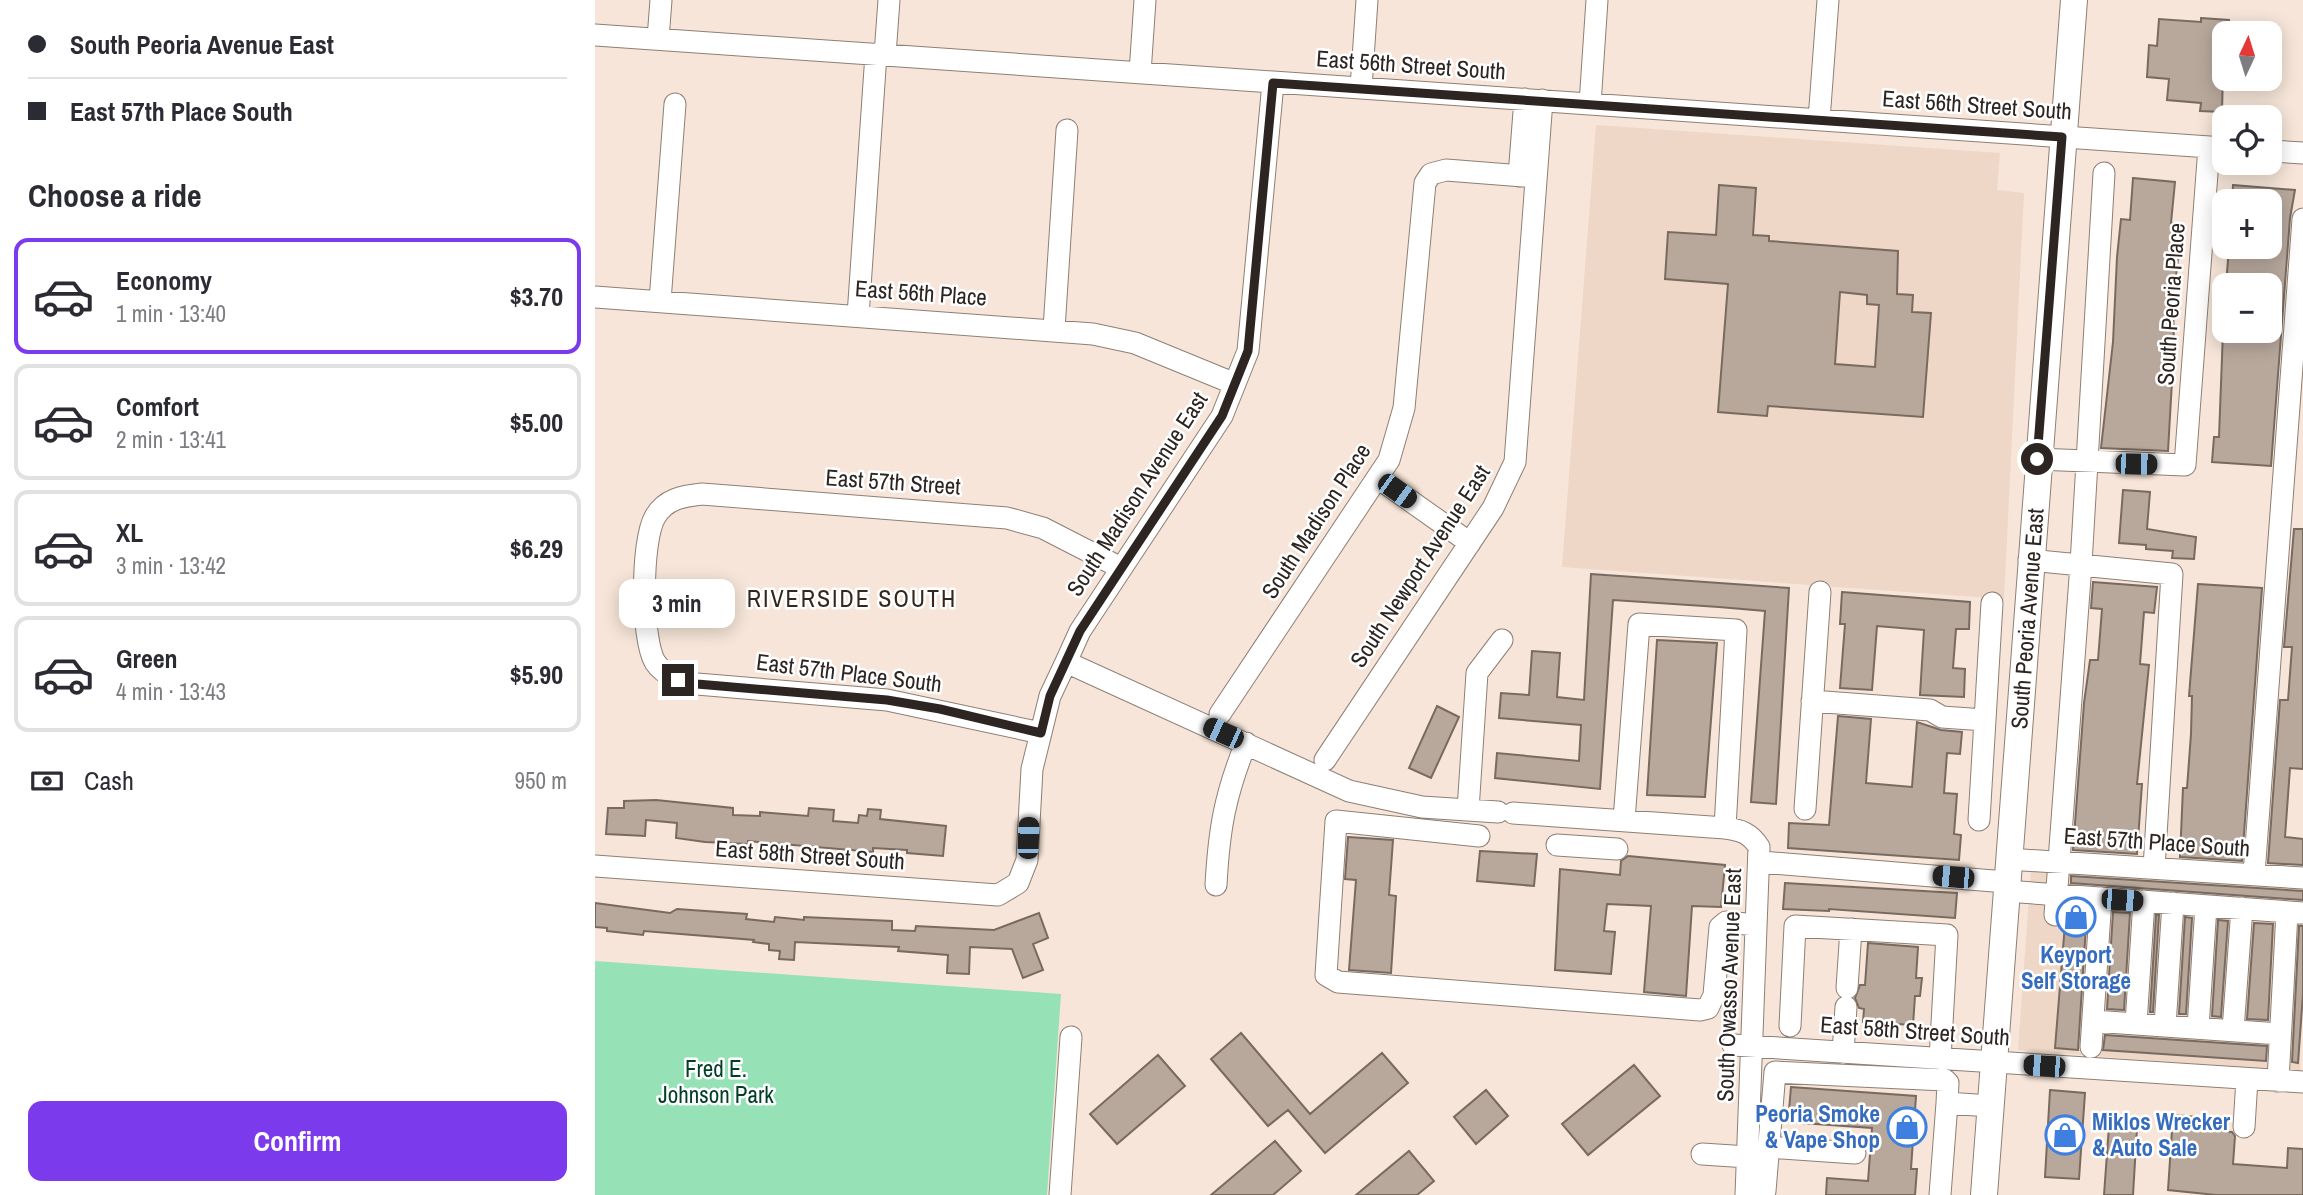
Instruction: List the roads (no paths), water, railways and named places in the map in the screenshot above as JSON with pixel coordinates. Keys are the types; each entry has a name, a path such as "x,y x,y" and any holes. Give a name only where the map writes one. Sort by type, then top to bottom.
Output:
{"main road":[{"name":"South Peoria Avenue East","path":"1984,1195 2029,560 2074,0"}],"street":[{"path":"658,39 661,0"},
{"path":"858,316 880,54 889,0"},
{"path":"1140,73 1145,0"},
{"path":"1361,88 1367,0"},
{"path":"1590,104 1597,0"},
{"path":"1819,120 1828,0"},
{"name":"East 56th Street South","path":"595,35 2212,148"},
{"name":"South Madison Avenue East","path":"1018,883 1027,860 1031,780 1050,696 1080,631 1222,416 1248,351 1254,318 1273,83"},
{"name":"South Newport Avenue East","path":"1325,760 1470,543 1503,491 1515,462 1527,176 1533,100"},
{"path":"660,301 675,104"},
{"path":"1054,329 1067,130"},
{"path":"2282,152 2303,153"},
{"name":"South Madison Place","path":"1220,714 1378,478 1399,435 1404,408 1421,200 1431,174 1446,170 1527,176"},
{"path":"2056,905 2081,564 2104,173"},
{"name":"South Peoria Place","path":"2087,462 2185,465 2214,175"},
{"path":"2254,874 2303,219"},
{"name":"East 56th Place","path":"595,297 1054,329 1135,343 1235,384"},
{"path":"2037,459 2087,462"},
{"path":"1378,478 1470,543"},
{"name":"East 57th Street","path":"656,662 647,632 646,552 649,532 656,515 665,505 682,496 702,494 1007,518 1043,528 1121,568"},
{"path":"2029,560 2172,575 2154,868"},
{"path":"1805,810 1820,592"},
{"path":"1979,820 1992,603"},
{"path":"1066,662 1246,743 1318,779 1349,791 1395,803 1725,828 1737,631 1639,624 1625,820"},
{"path":"1468,810 1477,673 1502,640"},
{"name":"East 57th Place South","path":"656,662 678,680 697,684 887,700 940,709 1041,733"},
{"path":"1812,701 1930,710 1941,702 1985,713 2018,716"},
{"path":"1216,885 1220,825 1228,788 1246,743"},
{"path":"1436,832 1437,808"},
{"path":"1587,847 1588,818"},
{"path":"1479,836 1336,821 1325,969 1331,978 1339,982 1700,1010 1708,1008 1714,995 1720,928 1726,922 1756,925"},
{"name":"South Owasso Avenue East","path":"1725,828 1741,830 1752,837 1759,847 1761,862 1743,1046 1748,1157 1755,1193"},
{"path":"1557,845 1617,849"},
{"name":"East 57th Place South","path":"1761,862 2007,877 2058,862 2303,877"},
{"name":"East 58th Street South","path":"595,866 998,895 1018,883"},
{"path":"2007,877 2056,905 2101,898 2295,912 2294,959 2280,1034 2278,1081"},
{"path":"2091,1047 2101,898"},
{"path":"2136,1024 2144,901"},
{"path":"2165,1026 2173,903"},
{"path":"2197,1028 2206,906"},
{"path":"2233,1030 2242,908"},
{"path":"1790,1026 1795,926 1947,935 1940,1059"},
{"path":"1843,1053 1851,929"},
{"path":"2093,1021 2280,1034"},
{"path":"1060,1195 1071,1037"},
{"name":"East 58th Street South","path":"1743,1046 2303,1082"},
{"path":"1755,1193 1768,1147 1774,1074 1792,1072 1945,1080 1948,1083 1940,1195"},
{"path":"2244,1126 2247,1079"},
{"path":"1947,1103 1990,1107"},
{"path":"1768,1147 1855,1153"},
{"path":"1702,1154 1748,1157"}],"place":[{"name":"Keyport Self Storage","path":"2076,917"},
{"name":"Peoria Smoke & Vape Shop","path":"1907,1127"},
{"name":"Miklos Wrecker & Auto Sale","path":"2065,1135"}],"district":[{"name":"RIVERSIDE SOUTH","path":"852,599"}],"park label":[{"name":"Fred E. Johnson Park","path":"716,1082"}]}
